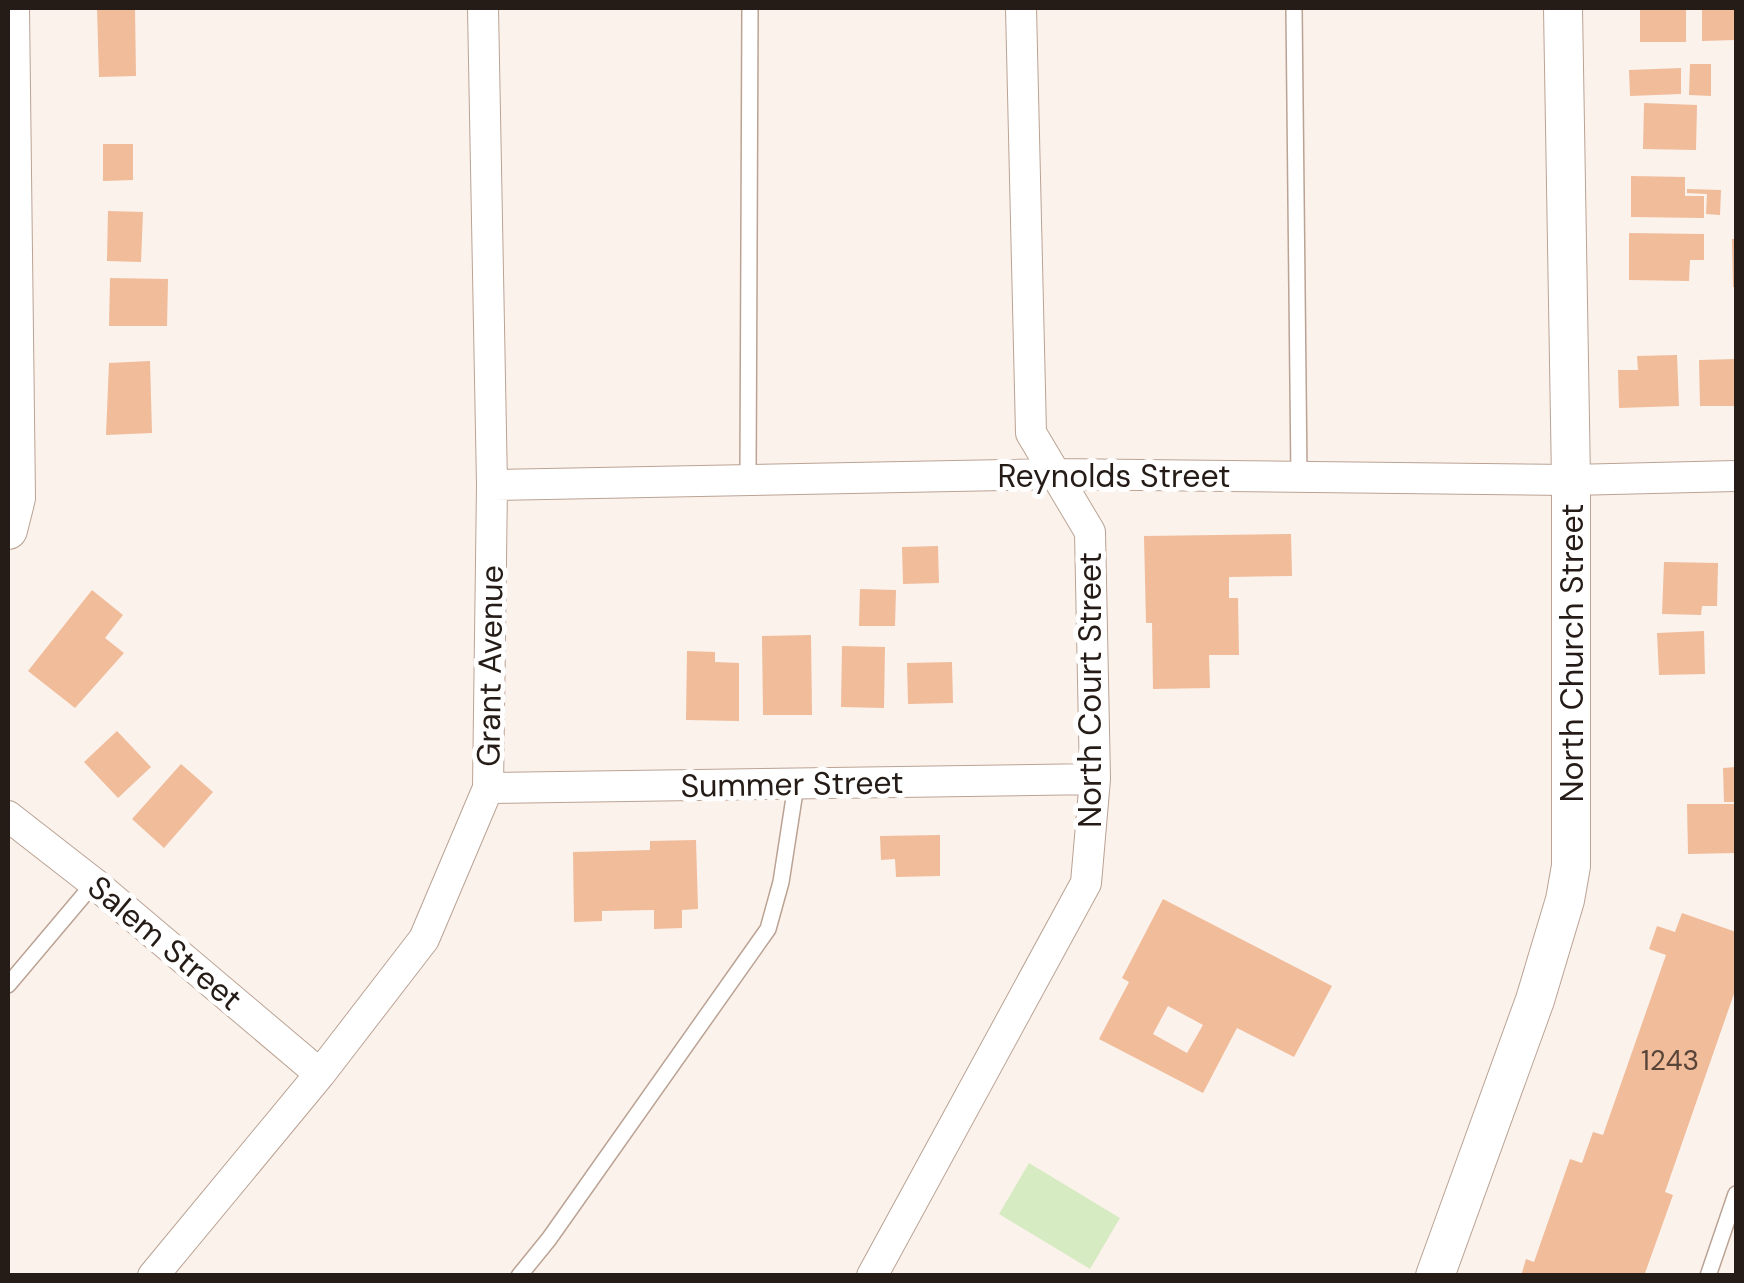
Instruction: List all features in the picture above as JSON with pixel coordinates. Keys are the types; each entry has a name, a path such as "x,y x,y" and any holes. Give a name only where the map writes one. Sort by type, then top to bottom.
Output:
{"street":[{"path":"10,8 10,508"},
{"name":"Grant Avenue","path":"153,1276 320,1074 424,939 488,788 492,485 483,8"},
{"name":"North Court Street","path":"872,1276 1086,883 1095,779 1090,532 1030,433 1020,8"},
{"name":"North Church Street","path":"1435,1276 1535,1000 1565,900 1573,836 1563,8"},
{"name":"Reynolds Street","path":"492,485 1055,474 1571,480 1736,476"},
{"name":"Summer Street","path":"488,788 1095,779"},
{"name":"Salem Street","path":"8,816 94,883 320,1074"}],"lane":[{"path":"748,478 750,8"},
{"path":"1294,8 1299,477"},
{"path":"519,1276 550,1239 768,929 781,882 796,785"},
{"path":"8,984 94,883"},
{"path":"1708,1276 1736,1194"}],"green space":[{"path":"1029,1163 1120,1218 1090,1269 999,1214"}],"building":[{"path":"97,8 135,8 136,76 99,77"},
{"path":"1640,8 1686,8 1686,42 1640,42"},
{"path":"1702,8 1736,8 1736,40 1702,41"},
{"path":"1690,64 1711,64 1711,96 1689,95"},
{"path":"1681,68 1681,94 1630,96 1629,70"},
{"path":"1644,103 1697,105 1696,150 1643,149"},
{"path":"103,144 133,144 133,180 103,181"},
{"path":"1631,176 1685,177 1685,196 1704,196 1704,218 1631,217"},
{"path":"1687,189 1721,190 1720,215 1706,214 1707,194 1687,193"},
{"path":"108,211 143,212 141,262 107,261"},
{"path":"1629,233 1704,234 1704,260 1690,260 1689,281 1629,280"},
{"path":"1732,239 1736,239 1736,287 1733,287"},
{"path":"110,278 168,279 167,326 109,326"},
{"path":"1677,355 1679,406 1619,408 1618,370 1638,370 1637,356"},
{"path":"1736,359 1736,406 1700,406 1699,360"},
{"path":"150,361 152,433 106,435 109,363"},
{"path":"1291,534 1292,576 1229,577 1229,598 1238,598 1239,655 1209,655 1210,688 1153,689 1152,623 1146,623 1144,536"},
{"path":"938,546 939,583 903,584 902,547"},
{"path":"1664,562 1718,563 1717,606 1702,606 1701,615 1662,614"},
{"path":"860,589 896,590 895,626 859,626"},
{"path":"92,590 123,615 105,638 124,653 75,708 28,671"},
{"path":"1704,631 1705,674 1659,675 1657,633"},
{"path":"811,635 812,715 763,715 762,636"},
{"path":"842,646 885,647 884,708 841,707"},
{"path":"687,651 715,652 715,662 739,663 739,721 686,720"},
{"path":"952,662 953,703 908,704 907,663"},
{"path":"117,731 151,767 118,798 84,762"},
{"path":"181,764 213,792 164,848 132,819"},
{"path":"1736,767 1736,802 1724,802 1723,768"},
{"path":"1687,804 1736,804 1736,853 1688,854"},
{"path":"940,835 940,876 896,877 895,859 881,860 880,836"},
{"path":"696,840 698,909 682,910 682,928 654,929 654,910 602,911 602,921 574,922 573,852 650,850 650,841"},
{"path":"1163,899 1332,986 1294,1057 1237,1028 1203,1093 1099,1039 1129,982 1122,978","holes":["1168,1006 1203,1025 1187,1053 1153,1034"]},
{"path":"1682,913 1736,932 1736,988 1665,1192 1673,1195 1644,1276 1521,1276 1526,1259 1534,1262 1570,1159 1582,1163 1593,1132 1603,1135 1666,955 1649,949 1657,926 1675,932"}]}
